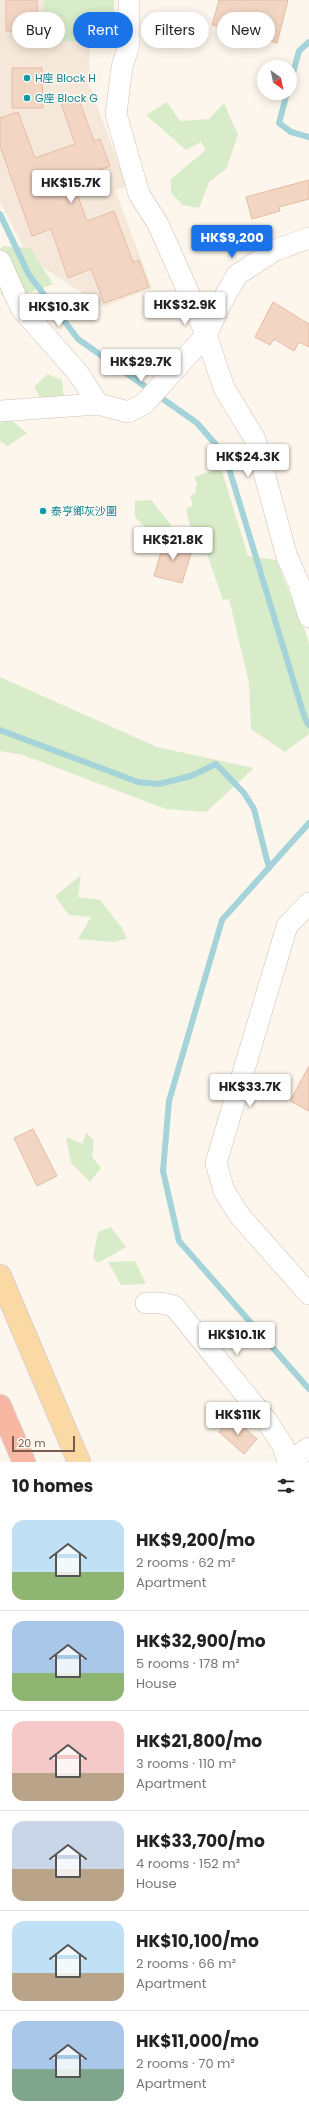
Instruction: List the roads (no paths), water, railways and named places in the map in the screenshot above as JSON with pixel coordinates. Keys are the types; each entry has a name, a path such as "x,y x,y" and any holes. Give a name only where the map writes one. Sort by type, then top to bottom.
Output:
{"highway":[{"path":"0,1406 24,1462"}],"main road":[{"path":"0,1276 79,1462"}],"street":[{"path":"129,0 129,45 122,67 116,114 139,194 158,224 206,335 224,388 255,439 287,557 299,584 309,617"},
{"path":"0,411 98,404 128,412 144,404 206,335 221,303 238,275 275,250 309,238"},
{"path":"0,261 21,308 78,373 98,404"},
{"path":"309,903 286,926 216,1163 224,1191 240,1216 309,1294"},
{"path":"146,1303 161,1303 174,1306 267,1421 282,1446 297,1456"}],"waterway":[{"path":"297,60 299,51 309,42"},
{"path":"285,100 279,123 291,132 309,137"},
{"path":"0,214 29,275 78,339 197,423 225,455 305,719 309,725"},
{"path":"0,730 138,782 159,784 191,776 216,764 244,793 254,809 269,868"},
{"path":"309,823 222,920 169,1101 163,1171 179,1241 309,1389"}],"place":[{"name":"H座 Block H","path":"27,78"},
{"name":"G座 Block G","path":"27,98"},
{"name":"泰亨鄉灰沙圍","path":"43,511"}]}
